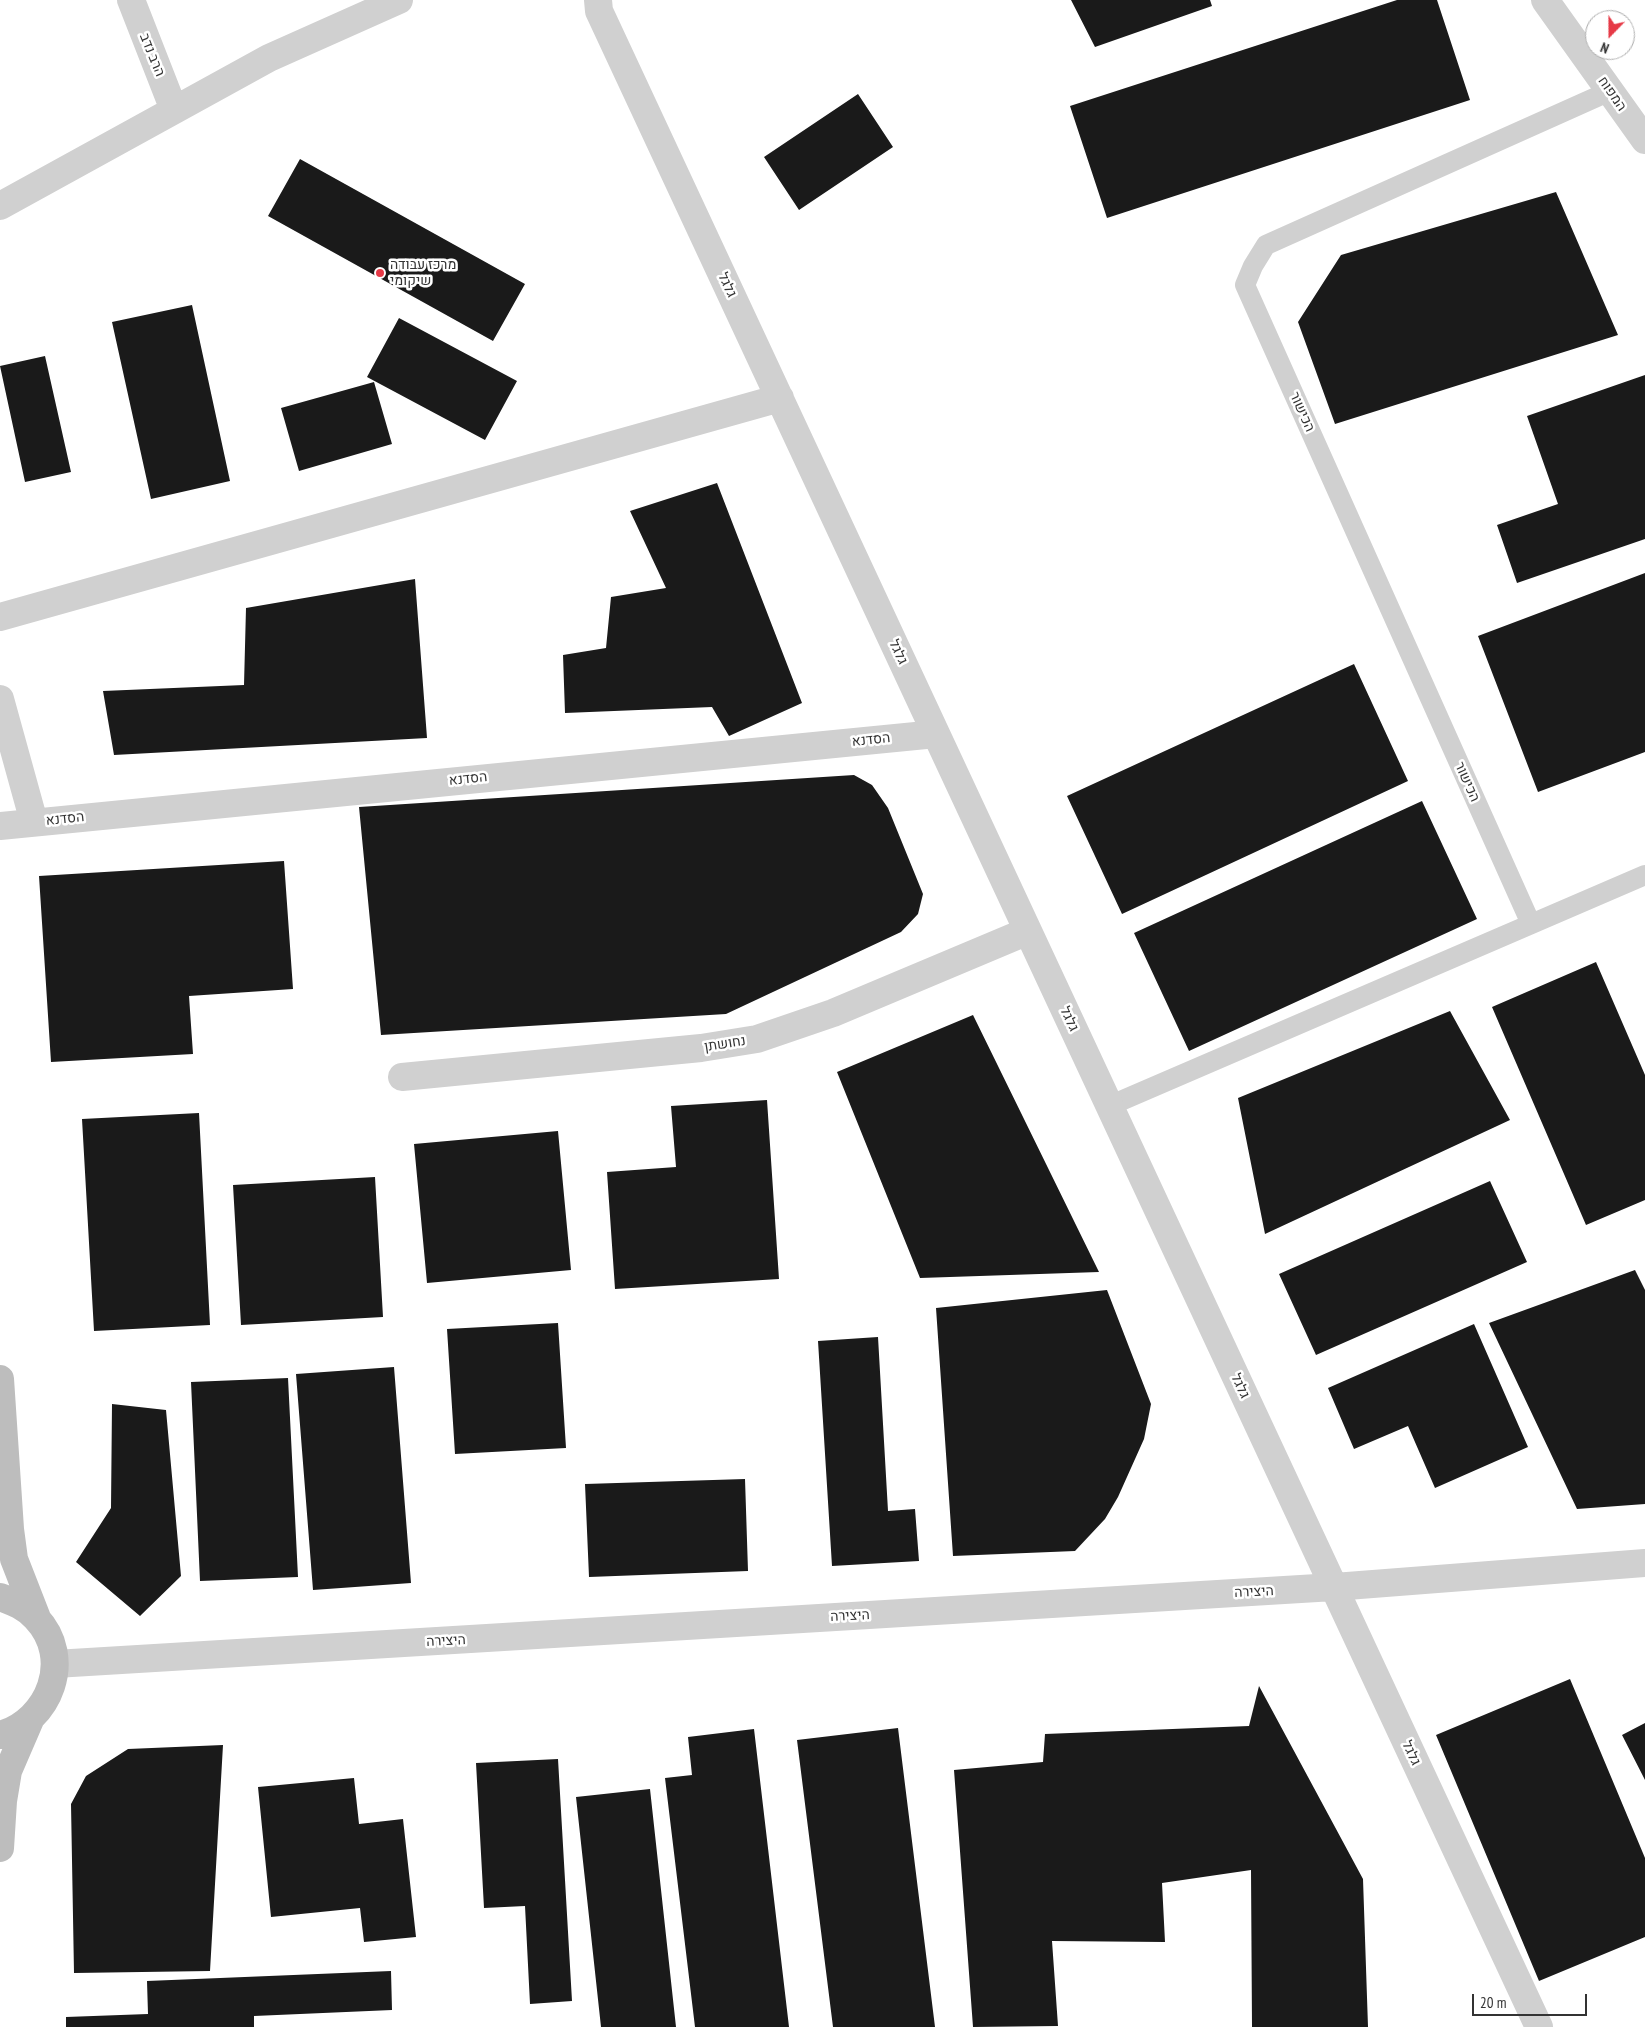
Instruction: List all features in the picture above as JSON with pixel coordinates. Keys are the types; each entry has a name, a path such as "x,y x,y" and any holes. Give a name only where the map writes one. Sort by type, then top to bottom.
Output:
{"street":[{"name":"הרב נדב","path":"131,0 174,110"},
{"path":"0,206 269,58 399,0"},
{"name":"המפוח","path":"1545,0 1645,140"},
{"name":"גלגל","path":"598,6 1539,2027"},
{"path":"0,617 780,398"},
{"path":"0,699 34,822"},
{"name":"הסדנא","path":"0,826 936,734"},
{"name":"נחושתן","path":"402,1077 701,1048 757,1039 834,1013 1028,932"},
{"path":"0,1380 10,1529 14,1559 37,1618 52,1648 55,1664 52,1685 44,1704 30,1720 12,1732 0,1735"},
{"name":"היצירה","path":"55,1664 1334,1588 1645,1563"},
{"path":"0,1597 18,1603 37,1618"},
{"path":"0,1848 3,1801 8,1771 30,1720"}],"lane":[{"name":"הכישור","path":"1531,924 1245,285 1253,266 1266,245 1610,91"},
{"path":"1109,1106 1645,875"}],"building":[{"path":"1071,0 1210,0 1212,6 1095,47"},
{"path":"1397,0 1437,0 1470,100 1107,218 1070,106"},
{"path":"858,94 893,147 799,210 764,157"},
{"path":"300,159 525,284 493,341 268,216"},
{"path":"1556,192 1618,335 1335,424 1298,322 1341,255"},
{"path":"192,305 230,481 151,499 112,322"},
{"path":"399,318 517,381 485,440 367,377"},
{"path":"45,356 71,472 25,482 0,366"},
{"path":"1645,375 1645,539 1517,583 1497,525 1558,504 1527,416"},
{"path":"374,382 392,444 299,471 281,408"},
{"path":"717,483 802,703 729,736 712,707 565,713 563,655 606,648 611,597 666,588 630,511"},
{"path":"1645,573 1645,752 1538,792 1478,636"},
{"path":"415,579 427,738 114,755 103,691 244,685 246,608"},
{"path":"1354,664 1408,781 1122,914 1067,796"},
{"path":"854,775 872,785 888,808 923,894 918,914 901,932 726,1014 381,1035 359,807"},
{"path":"1422,801 1477,919 1189,1051 1134,933"},
{"path":"284,861 293,989 189,996 193,1054 51,1062 39,876"},
{"path":"1596,962 1645,1075 1645,1200 1586,1225 1492,1007"},
{"path":"1450,1011 1510,1120 1265,1234 1238,1098"},
{"path":"973,1015 1099,1272 920,1278 837,1072"},
{"path":"767,1100 779,1279 615,1289 607,1172 676,1167 671,1106"},
{"path":"199,1113 210,1325 94,1331 82,1119"},
{"path":"558,1131 571,1270 427,1283 414,1144"},
{"path":"375,1177 383,1317 241,1325 233,1185"},
{"path":"1490,1181 1527,1262 1316,1355 1279,1274"},
{"path":"1635,1270 1645,1290 1645,1504 1577,1509 1489,1323"},
{"path":"1107,1290 1151,1404 1144,1439 1118,1497 1105,1519 1075,1551 953,1556 936,1308"},
{"path":"558,1323 566,1448 455,1454 447,1329"},
{"path":"1474,1324 1528,1447 1435,1488 1408,1426 1354,1449 1328,1388"},
{"path":"878,1337 888,1511 915,1509 919,1561 832,1566 818,1341"},
{"path":"394,1367 411,1583 313,1590 296,1374"},
{"path":"288,1378 298,1577 200,1581 191,1382"},
{"path":"112,1404 166,1410 181,1576 140,1616 76,1562 111,1508"},
{"path":"745,1479 748,1571 589,1577 585,1484"},
{"path":"1570,1679 1645,1858 1645,1937 1539,1981 1436,1735"},
{"path":"1259,1686 1363,1879 1368,2027 1252,2027 1251,1870 1162,1883 1165,1942 1052,1941 1058,2026 973,2027 954,1770 1043,1762 1045,1734 1249,1726"},
{"path":"1645,1723 1645,1780 1622,1735"},
{"path":"898,1728 935,2027 833,2027 797,1740"},
{"path":"754,1729 789,2027 695,2027 665,1778 692,1775 688,1737"},
{"path":"223,1745 210,1971 74,1973 71,1804 86,1776 128,1749"},
{"path":"558,1759 572,2001 530,2004 525,1906 484,1908 476,1763"},
{"path":"354,1778 359,1824 403,1819 416,1937 364,1942 360,1908 271,1917 258,1787"},
{"path":"650,1789 676,2027 601,2027 576,1797"},
{"path":"391,1971 392,2010 254,2016 254,2027 66,2027 66,2017 148,2014 147,1981"}],"place":[{"name":"מרכז עבודה שיקומי","path":"380,273"}]}
